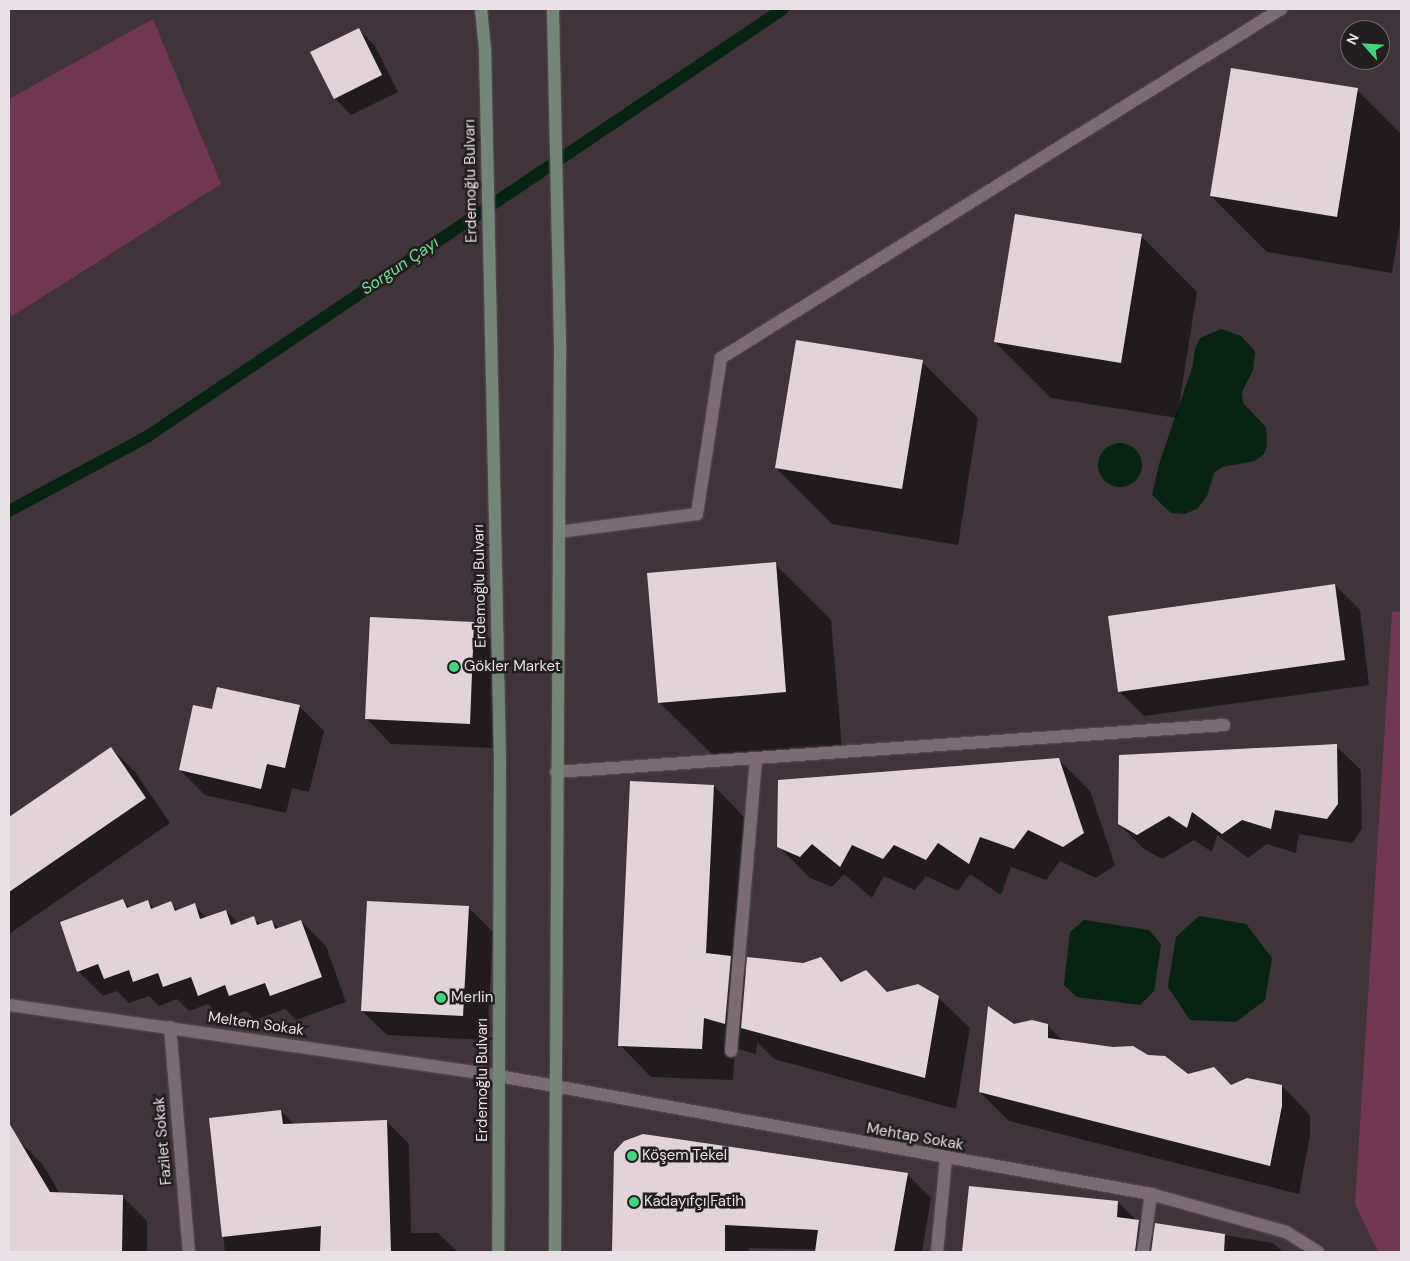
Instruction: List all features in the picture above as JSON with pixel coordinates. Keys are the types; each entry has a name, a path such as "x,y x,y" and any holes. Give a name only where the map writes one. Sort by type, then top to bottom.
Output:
{"main road":[{"name":"Erdemoğlu Bulvarı","path":"481,9 485,49 500,760 498,1252"},
{"path":"553,9 560,353 554,1087 555,1252"}],"street":[{"path":"559,532 697,514 721,358 1281,9"},
{"path":"556,772 1224,725"},
{"path":"731,1051 756,758"},
{"name":"Meltem Sokak","path":"9,1005 499,1076"},
{"name":"Fazilet Sokak","path":"170,1027 189,1252"},
{"name":"Mehtap Sokak","path":"499,1076 946,1159 1151,1194 1286,1232 1318,1252"},
{"path":"937,1252 946,1159"},
{"path":"1143,1252 1151,1194"}],"shaded area":[{"path":"153,19 221,184 9,318 9,99"},
{"path":"1221,329 1241,336 1255,351 1253,370 1242,392 1243,403 1266,427 1267,446 1264,454 1255,461 1222,467 1214,473 1207,496 1197,509 1184,514 1171,513 1152,495 1160,461 1193,365 1195,349 1200,338"},
{"path":"1116,443 1124,443 1136,449 1142,465 1136,481 1124,487 1116,487 1104,481 1098,469 1098,461 1104,449"},
{"path":"1401,611 1401,1252 1378,1252 1355,1204 1392,612"},
{"path":"1199,916 1246,924 1272,958 1265,1000 1236,1022 1190,1020 1168,987 1176,937"},
{"path":"1084,920 1149,930 1161,944 1154,991 1140,1005 1077,997 1064,985 1070,932"}],"building":[{"path":"359,28 382,75 334,99 310,52"},
{"path":"1231,68 1358,88 1337,217 1210,196"},
{"path":"1015,214 1142,234 1121,363 994,342"},
{"path":"796,340 923,360 902,489 775,468"},
{"path":"776,562 786,692 658,703 647,573"},
{"path":"1335,584 1345,660 1118,692 1108,616"},
{"path":"370,617 474,622 470,724 365,719"},
{"path":"217,687 300,705 285,768 267,764 261,789 179,770 193,705 212,709"},
{"path":"1337,744 1338,804 1327,819 1275,810 1271,829 1242,820 1222,834 1192,812 1187,828 1169,816 1137,835 1118,824 1119,755"},
{"path":"111,747 146,798 9,892 9,817"},
{"path":"1059,758 1084,833 1063,847 1028,830 1014,849 980,837 969,864 938,843 926,860 894,845 883,859 852,845 840,867 812,844 800,857 777,847 778,780"},
{"path":"630,781 714,785 706,953 731,956 725,1024 704,1018 702,1049 618,1046"},
{"path":"123,899 127,908 148,900 151,909 171,901 175,911 195,903 200,919 226,910 231,925 254,916 257,925 272,920 275,929 301,920 322,977 270,996 265,983 229,996 225,985 198,996 191,977 163,987 158,973 133,982 129,970 104,979 98,964 77,972 60,922"},
{"path":"367,901 469,906 463,1016 361,1011"},
{"path":"747,957 803,963 821,957 841,982 866,970 887,992 918,984 939,996 925,1078 741,1028"},
{"path":"988,1006 1014,1024 1032,1020 1048,1024 1048,1038 1113,1047 1133,1046 1148,1055 1165,1056 1188,1074 1214,1067 1231,1085 1247,1078 1282,1085 1282,1106 1270,1166 979,1092"},
{"path":"281,1110 283,1124 387,1120 391,1252 320,1252 321,1226 222,1237 209,1118"},
{"path":"9,1123 50,1192 123,1195 122,1252 9,1252"},
{"path":"643,1134 908,1173 894,1252 815,1252 818,1230 725,1225 725,1252 612,1252 614,1152 624,1141"},
{"path":"969,1186 1118,1201 1117,1217 1139,1220 1135,1252 962,1252"},
{"path":"1155,1223 1225,1234 1224,1252 1151,1252"}],"waterway":[{"name":"Sorgun Çayı","path":"9,511 148,436 783,9"}],"place":[{"name":"Gökler Market","path":"454,667"},
{"name":"Merlin","path":"441,998"},
{"name":"Köşem Tekel","path":"632,1156"},
{"name":"Kadayıfçı Fatih","path":"634,1202"}]}
